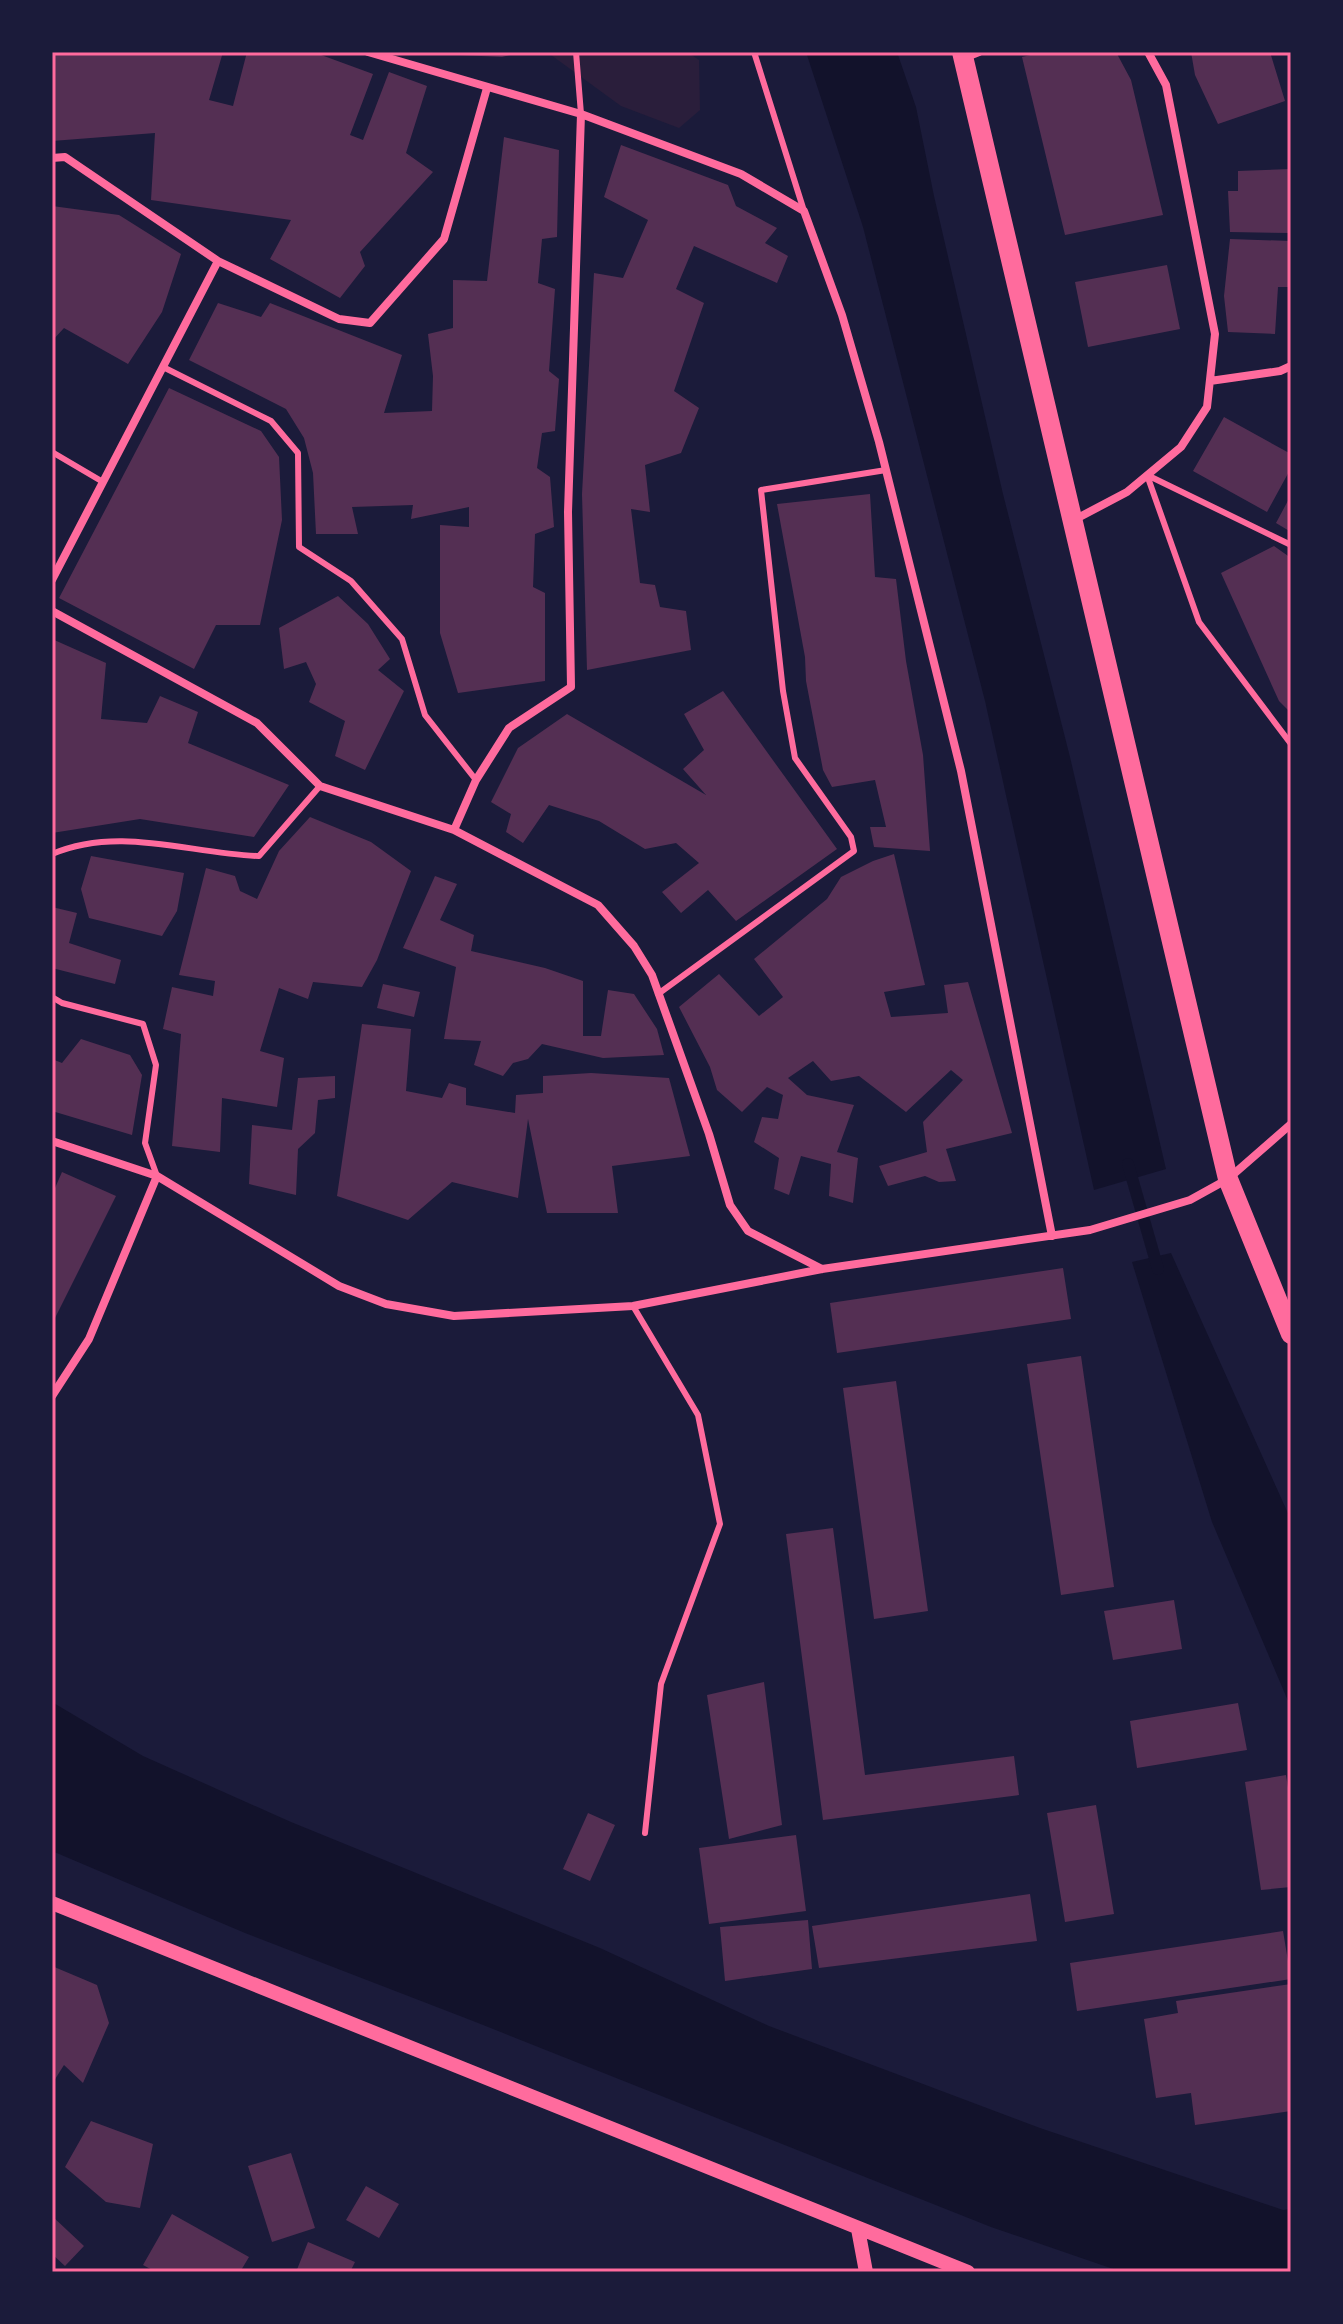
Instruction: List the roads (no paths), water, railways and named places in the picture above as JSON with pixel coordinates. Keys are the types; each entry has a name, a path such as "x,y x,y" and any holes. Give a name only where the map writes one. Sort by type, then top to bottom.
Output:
{"main road":[{"path":"968,54 1071,521 1228,1179 1291,1334"}],"street":[{"path":"368,52 581,114 741,174 804,211 842,315 886,470 961,771 1052,1236"},
{"path":"1071,521 1127,492 1181,447 1207,407 1215,334 1166,85 1148,52"},
{"path":"52,158 65,157 218,261 339,319 370,323 444,239 487,88"},
{"path":"454,830 476,780 509,728 571,687 568,512 581,114"},
{"path":"52,580 218,261"},
{"path":"1210,381 1280,371 1291,366"},
{"path":"52,611 257,723 320,786 454,830 598,905 634,946 652,975 709,1134 730,1205 748,1231 822,1269"},
{"path":"52,1141 157,1176 339,1286 386,1304 454,1316 633,1306 822,1269 1090,1230 1190,1200 1228,1179 1291,1124"},
{"path":"52,1396 89,1339 157,1176"},
{"path":"52,1903 968,2272"},
{"path":"858,2229 866,2272"}],"lane":[{"path":"576,52 581,114"},
{"path":"754,52 804,211"},
{"path":"163,367 271,421 298,453 299,547 351,581 402,639 425,715 476,780"},
{"path":"52,452 103,482"},
{"path":"658,994 854,851 851,837 795,758 783,691 761,490 886,470"},
{"path":"1147,475 1291,545"},
{"path":"1147,475 1199,622 1291,744"},
{"path":"52,854 70,846 148,840 234,855 259,856 320,786"},
{"path":"52,997 62,1003 143,1024 156,1065 145,1143 157,1176"},
{"path":"633,1306 698,1415 720,1524 661,1684 645,1833"}],"waterway":[{"path":"1128,1164 1158,1269"}]}
